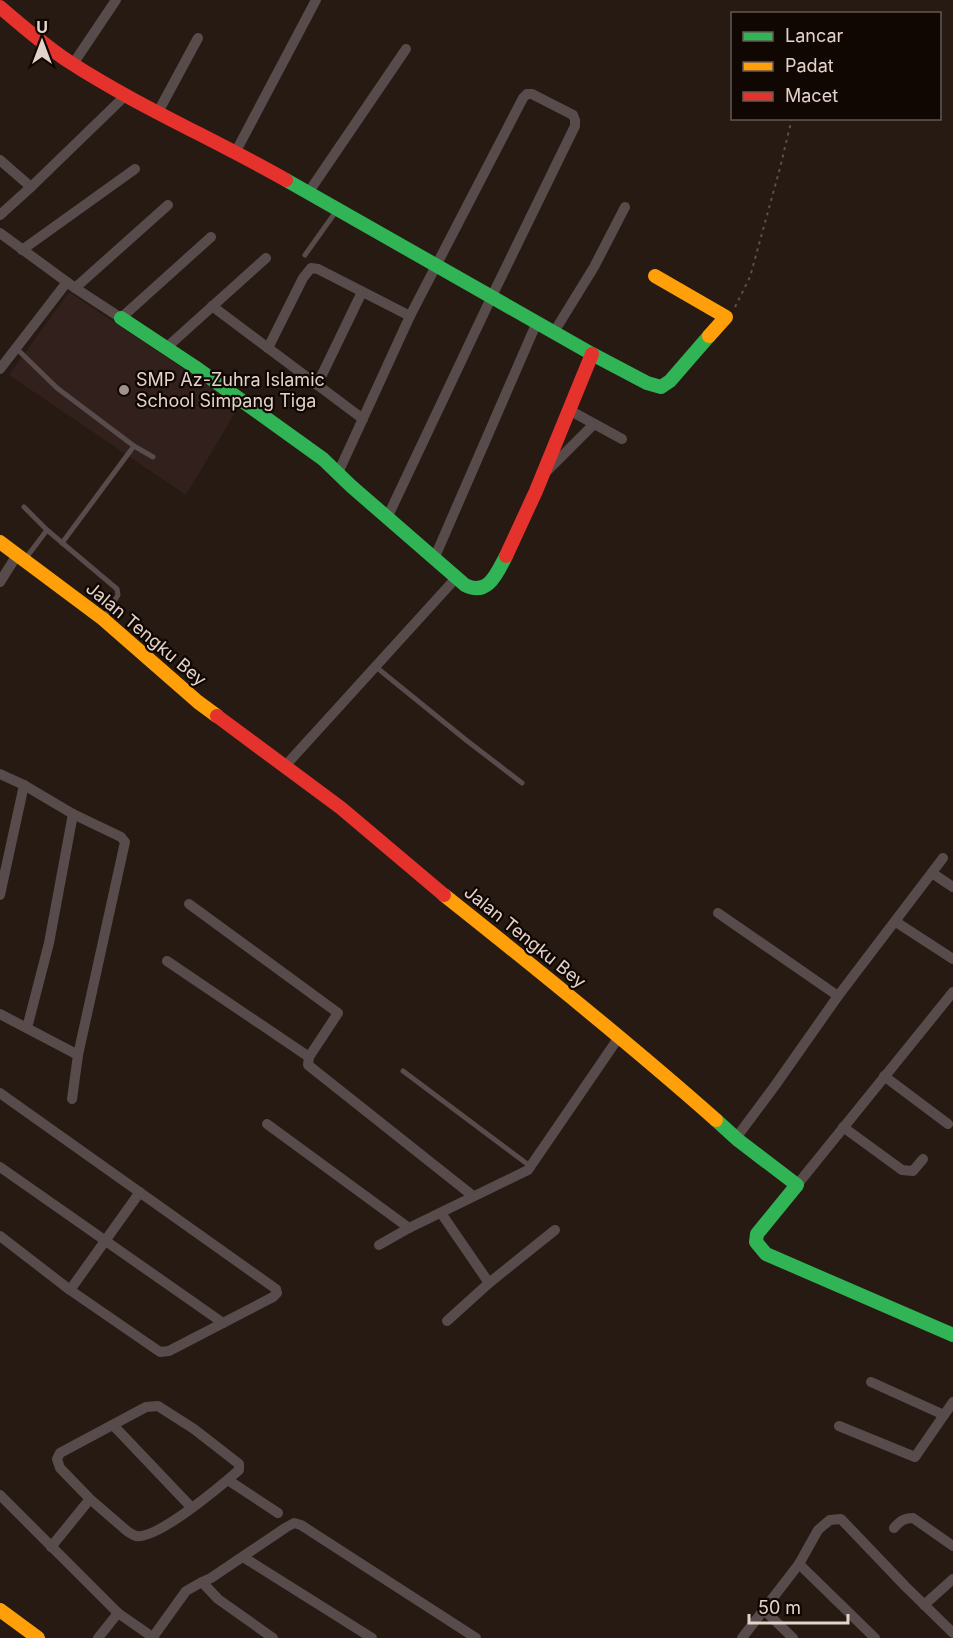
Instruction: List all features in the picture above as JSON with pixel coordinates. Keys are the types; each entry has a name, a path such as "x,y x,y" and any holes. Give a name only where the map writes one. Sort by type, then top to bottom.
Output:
{"street":[{"path":"73,64 116,0"},
{"path":"235,153 316,0"},
{"path":"0,7 73,64 126,95 308,192 592,354 647,383 661,387 670,381 726,317 655,276"},
{"path":"158,112 198,38"},
{"path":"308,192 406,49"},
{"path":"338,473 410,316 525,96 532,94 573,115 575,126 387,518"},
{"path":"0,215 126,95"},
{"path":"0,160 31,187"},
{"path":"22,250 135,169"},
{"path":"0,369 71,285 168,205"},
{"path":"554,332 594,267 625,207"},
{"path":"0,233 71,285 166,348 323,459 387,518 468,587 481,588 488,584 497,573 544,474 592,354"},
{"path":"121,318 211,237"},
{"path":"166,348 266,258"},
{"path":"268,348 303,278 311,268 318,269 410,316"},
{"path":"317,385 362,292"},
{"path":"212,306 363,419"},
{"path":"435,559 537,322"},
{"path":"568,410 622,439"},
{"path":"544,474 594,424"},
{"name":"Jalan Tengku Bey","path":"0,542 104,619 198,702 341,808 619,1037 736,1138 797,1185"},
{"path":"0,582 21,557"},
{"path":"285,766 456,578"},
{"path":"0,774 121,837 124,842 78,1055 72,1099"},
{"path":"0,895 24,785"},
{"path":"27,1028 49,943 73,814"},
{"path":"736,1138 838,996 943,858"},
{"path":"932,873 953,887"},
{"path":"189,904 338,1013 309,1057 308,1065 473,1196"},
{"path":"718,913 838,996"},
{"path":"896,922 953,959"},
{"path":"167,961 309,1057"},
{"path":"953,992 757,1234 756,1242 766,1254 953,1335"},
{"path":"0,1014 78,1055"},
{"path":"380,1245 409,1228 528,1170 619,1037"},
{"path":"884,1076 948,1124"},
{"path":"0,1093 276,1289 276,1293 273,1297 169,1351 160,1352 70,1290 0,1236"},
{"path":"267,1124 409,1228"},
{"path":"843,1127 902,1170 913,1171 923,1159"},
{"path":"0,1167 223,1323"},
{"path":"70,1290 140,1192"},
{"path":"441,1213 489,1283"},
{"path":"447,1321 489,1283 555,1230"},
{"path":"871,1382 944,1415"},
{"path":"839,1426 913,1457 919,1452 953,1402"},
{"path":"158,1406 194,1429 238,1464 239,1470 228,1480 204,1500 161,1529 137,1536 127,1532 90,1499 60,1468 57,1459 60,1453 146,1407 158,1406"},
{"path":"112,1425 191,1507"},
{"path":"228,1480 278,1513"},
{"path":"0,1495 118,1613 154,1638 186,1591 211,1578 291,1524 301,1525 476,1638"},
{"path":"51,1547 90,1499"},
{"path":"894,1528 900,1521 913,1518 953,1546"},
{"path":"742,1638 799,1564 818,1530 830,1520 841,1519 953,1633"},
{"path":"243,1557 372,1638"},
{"path":"799,1564 875,1638"},
{"path":"924,1605 953,1579"},
{"path":"202,1582 218,1599 273,1638"},
{"path":"763,1609 793,1638"},
{"path":"0,1610 21,1633 38,1638"},
{"path":"98,1638 118,1613"}],"lane":[{"path":"305,255 338,209"},
{"path":"16,348 57,388 134,446 153,457"},
{"path":"62,543 134,446"},
{"path":"24,507 47,530 117,589 118,594 104,619"},
{"path":"21,557 47,530"},
{"path":"376,667 522,783"},
{"path":"403,1071 530,1166"}],"path":[{"path":"726,317 734,309 750,277 792,120"}],"shaded area":[{"name":"SMP Az-Zuhra Islamic School Simpang Tiga","path":"69,292 239,406 186,495 9,375"}],"traffic: fast":[{"path":"286,180 647,383 661,387 670,381 709,336"},
{"path":"121,318 195,367 323,459 465,585 473,588 486,586 495,576 506,556"},
{"path":"716,1120 738,1140 797,1185 757,1234 756,1242 766,1254 953,1335"}],"traffic: slow":[{"path":"655,276 726,317 709,336"},
{"path":"0,542 103,619 217,716"},
{"path":"444,895 582,1006 716,1120"},
{"path":"0,1610 38,1638"}],"traffic: jam":[{"path":"0,7 50,48 94,77 286,180"},
{"path":"506,556 536,491 592,354"},
{"path":"217,716 341,808 444,895"}],"place":[{"name":"SMP Az-Zuhra Islamic School Simpang Tiga","path":"124,390"}]}
